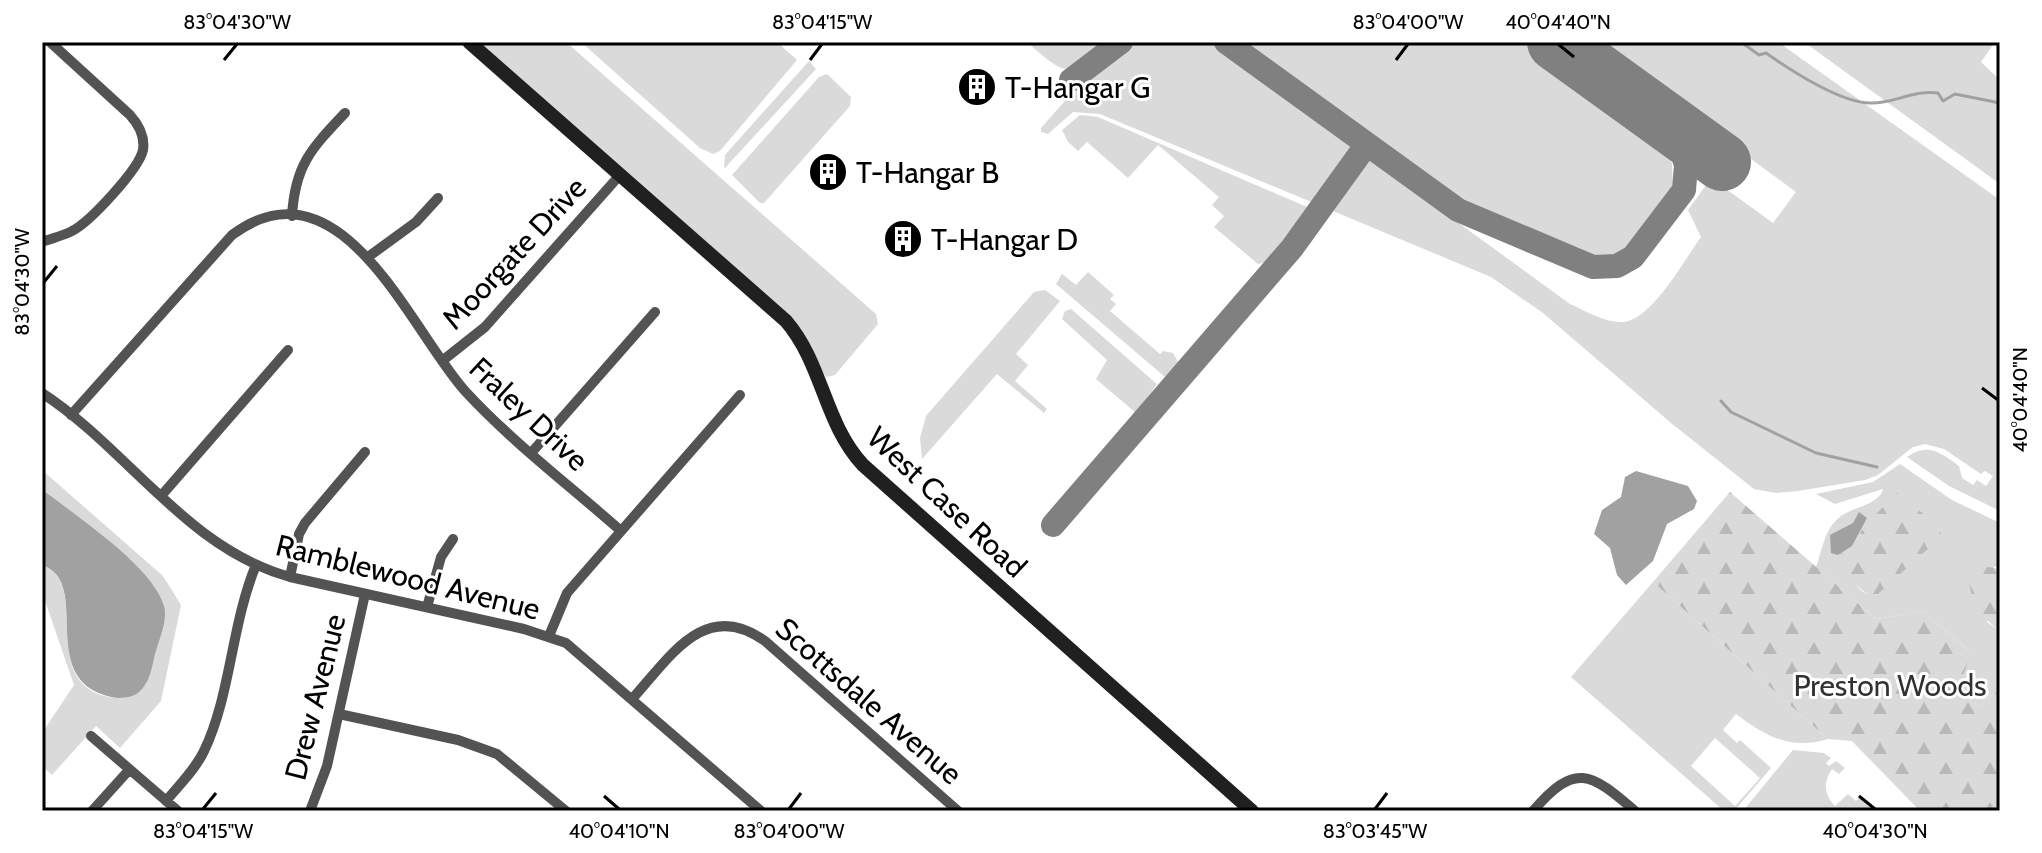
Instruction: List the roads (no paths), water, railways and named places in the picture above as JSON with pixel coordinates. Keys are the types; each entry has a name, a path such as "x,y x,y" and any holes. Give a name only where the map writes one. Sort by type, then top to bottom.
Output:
{"main road":[{"name":"West Case Road","path":"469,42 793,329 809,356 836,427 863,465 1252,811"}],"street":[{"path":"42,242 74,230 99,208 132,170 143,145 140,129 130,115 50,42"},
{"path":"71,415 223,243 249,225 292,216 299,169 313,147 345,113"},
{"name":"Moorgate Drive","path":"442,361 485,327 619,176"},
{"path":"368,257 416,222 438,198"},
{"name":"Fraley Drive","path":"292,216 330,226 358,245 442,361 484,410 621,531"},
{"path":"532,452 655,312"},
{"path":"161,496 288,350"},
{"name":"Ramblewood Avenue","path":"42,393 210,538 256,565 290,577 549,636 581,653 761,811"},
{"path":"549,636 567,593 740,395"},
{"path":"290,577 297,542 305,523 365,452"},
{"path":"427,607 441,557 453,539"},
{"path":"166,801 200,759 210,736 236,623 256,565"},
{"name":"Drew Avenue","path":"310,811 327,766 365,594"},
{"name":"Scottsdale Avenue","path":"633,698 693,635 717,625 743,628 765,641 958,811"},
{"path":"339,714 458,740 497,754 566,811"},
{"path":"91,736 178,811"},
{"path":"92,811 129,770"},
{"path":"1533,811 1560,782 1579,776 1598,780 1635,811"}],"waterway":[{"path":"1741,42 1759,55 1766,53 1817,85 1860,102 1938,93 1943,101 1955,94 2000,103"},
{"path":"1721,401 1731,412 1816,453 1877,467"}],"place":[{"name":"T-Hangar G","path":"977,87"},
{"name":"T-Hangar B","path":"828,172"},
{"name":"T-Hangar D","path":"903,239"}],"park label":[{"name":"Preston Woods","path":"1890,685"}]}
